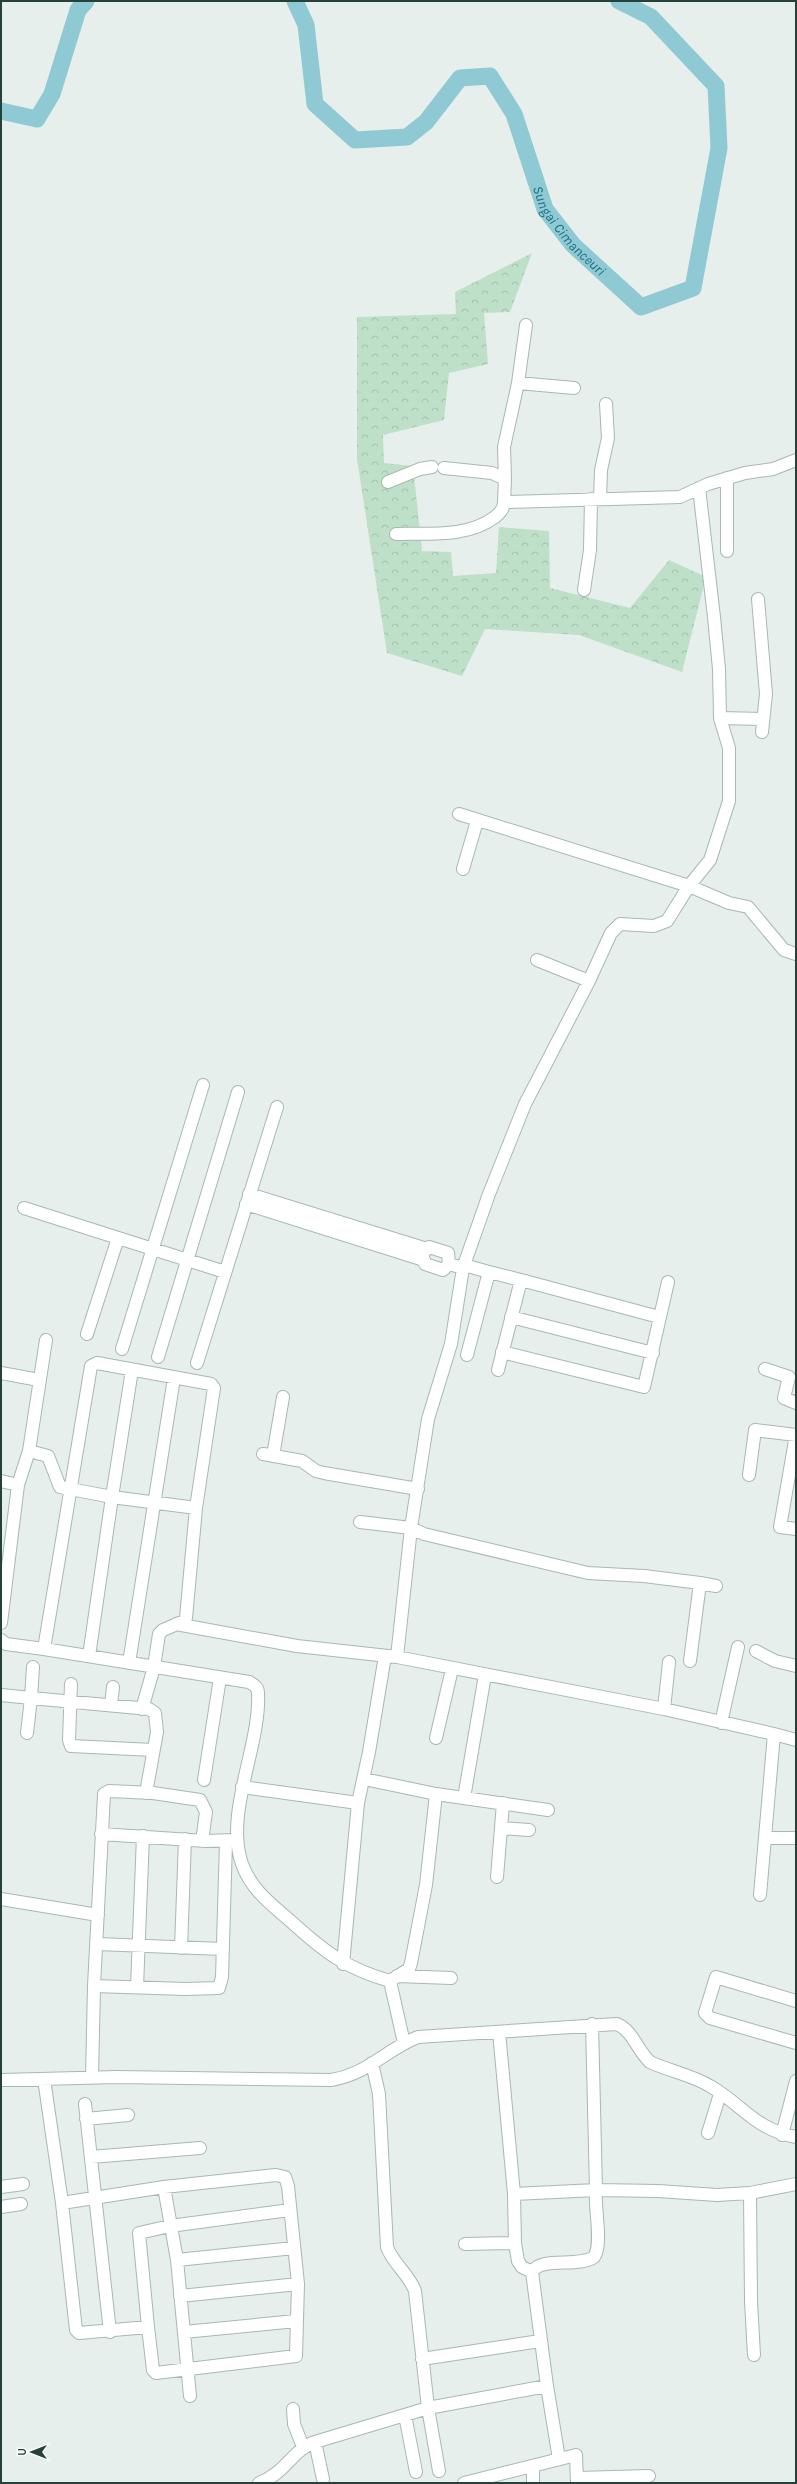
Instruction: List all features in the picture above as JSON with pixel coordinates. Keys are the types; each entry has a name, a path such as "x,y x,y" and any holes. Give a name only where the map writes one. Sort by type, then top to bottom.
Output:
{"street":[{"path":"396,534 465,531 489,521 502,510 504,502 505,479 504,447 518,383 526,325"},
{"path":"518,383 574,388"},
{"path":"584,590 596,499 608,438 606,404"},
{"path":"504,502 680,497 699,488 727,478 773,469 796,460"},
{"path":"388,482 420,469 438,467 492,473 505,479"},
{"path":"727,478 727,551"},
{"path":"397,1657 411,1528 428,1419 451,1344 463,1267 489,1194 525,1104 589,981 614,928 620,924 654,926 667,921 689,886 710,860 729,801 729,748 720,718 716,639 699,488"},
{"path":"758,599 766,677 762,732"},
{"path":"720,718 763,719"},
{"path":"459,814 477,821 689,886 729,904 751,909 784,950 796,954"},
{"path":"463,869 477,821"},
{"path":"537,960 589,981"},
{"path":"122,1349 203,1084"},
{"path":"158,1357 238,1092"},
{"path":"197,1363 276,1106"},
{"path":"248,1199 425,1255"},
{"path":"24,1208 225,1272"},
{"path":"87,1334 118,1238"},
{"path":"429,1247 448,1253 450,1264 443,1270 425,1264 425,1255 429,1247"},
{"path":"450,1264 521,1280 659,1317"},
{"path":"467,1355 489,1272"},
{"path":"498,1370 521,1280"},
{"path":"502,1352 644,1387 668,1282"},
{"path":"511,1317 653,1353"},
{"path":"1,1623 18,1485 29,1451 46,1340"},
{"path":"44,1649 69,1490 91,1366 97,1363 211,1384 214,1388 196,1508 186,1618 184,1622 176,1624 159,1634 154,1667 142,1709"},
{"path":"765,1369 789,1378 784,1398 796,1402"},
{"path":"90,1656 112,1497 132,1370"},
{"path":"1,1373 39,1380"},
{"path":"129,1663 174,1378"},
{"path":"283,1398 268,1455 302,1461 316,1471 324,1473 418,1490"},
{"path":"749,1475 755,1430 796,1435 780,1527 796,1529"},
{"path":"29,1451 48,1456 58,1485 69,1490 154,1504 196,1508"},
{"path":"1,1481 18,1485"},
{"path":"360,1522 411,1528 424,1534 588,1573 644,1576 716,1586"},
{"path":"690,1661 700,1583"},
{"path":"176,1624 297,1646 397,1657 452,1669 664,1709 796,1740"},
{"path":"1,1640 6,1644 250,1682 255,1685 258,1693 231,1841 222,1977 219,1988 207,1990 94,1986"},
{"path":"721,1723 738,1647"},
{"path":"756,1651 775,1661 796,1666"},
{"path":"343,1964 358,1803 364,1779 385,1656"},
{"path":"664,1709 669,1662"},
{"path":"28,1733 32,1667"},
{"path":"436,1738 452,1669"},
{"path":"464,1798 485,1675"},
{"path":"204,1780 220,1678"},
{"path":"71,1684 69,1703 69,1740 72,1746 153,1750"},
{"path":"112,1705 113,1687"},
{"path":"1,1694 69,1703 112,1705 152,1711 158,1720 146,1793"},
{"path":"760,1895 774,1734"},
{"path":"364,1779 436,1794 548,1810"},
{"path":"242,1787 358,1803"},
{"path":"92,2078 94,1986 101,1834 106,1792 146,1793 200,1800 206,1812 202,1841"},
{"path":"394,1979 409,1969 411,1963 426,1885 436,1794"},
{"path":"497,1877 503,1803"},
{"path":"501,1828 529,1830"},
{"path":"101,1834 202,1841 231,1841"},
{"path":"137,1987 143,1836"},
{"path":"765,1838 796,1838"},
{"path":"181,1948 185,1839"},
{"path":"231,1841 255,1890 273,1909 343,1964 366,1974 394,1979 451,1978"},
{"path":"1,1899 98,1915"},
{"path":"97,1944 223,1949"},
{"path":"796,2001 716,1977 705,2013 710,2018 796,2043"},
{"path":"394,1979 404,2043"},
{"path":"532,2272 540,2265 583,2261 594,2257 598,2247 595,2208 596,2190 592,2024"},
{"path":"1,2080 92,2078 288,2079 314,2082 346,2078 362,2072 372,2063 404,2043 418,2037 592,2024 617,2024 626,2028 642,2055 650,2062 711,2086 754,2121 782,2135 796,2137"},
{"path":"499,2032 514,2194 515,2243 518,2261 522,2267 532,2272"},
{"path":"372,2063 379,2094 387,2247 391,2257 412,2282 416,2300 428,2408 439,2471"},
{"path":"44,2079 62,2203 76,2330 83,2334 148,2328"},
{"path":"782,2135 796,2081"},
{"path":"708,2133 720,2094"},
{"path":"85,2104 110,2332"},
{"path":"86,2119 128,2115"},
{"path":"91,2157 200,2148"},
{"path":"62,2203 96,2199 164,2187 282,2176 286,2179 288,2186 298,2284 296,2356 156,2373 152,2370 139,2233 170,2226 290,2210"},
{"path":"1,2187 23,2184"},
{"path":"514,2194 596,2190 658,2190 717,2194 750,2193 796,2184"},
{"path":"164,2187 176,2260 190,2396"},
{"path":"750,2193 751,2301 754,2355"},
{"path":"1,2207 21,2204"},
{"path":"465,2244 515,2243"},
{"path":"176,2260 294,2248"},
{"path":"532,2272 540,2341 559,2459"},
{"path":"180,2296 298,2284"},
{"path":"184,2332 296,2321"},
{"path":"422,2359 540,2341"},
{"path":"259,2483 281,2472 303,2447 315,2442 428,2408 547,2386"},
{"path":"293,2409 294,2424 303,2447"},
{"path":"405,2415 416,2472"},
{"path":"315,2442 323,2480"},
{"path":"464,2483 491,2480 576,2455 577,2480 649,2476"},
{"path":"533,2467 534,2483"}],"green space":[{"path":"532,253 510,312 484,313 488,364 449,373 444,420 383,435 384,463 413,466 422,551 451,552 453,576 496,573 499,527 549,531 550,588 630,608 669,560 706,577 682,672 579,635 485,629 462,676 387,653 357,459 357,317 456,314 455,292"}],"waterway":[{"name":"Sungai Cimanceuri","path":"1,111 37,119 52,94 78,10 86,1"},
{"name":"Sungai Cimanceuri","path":"295,1 306,25 315,104 355,140 407,137 426,122 460,78 490,76 514,114 545,209 573,245 641,307 693,288 719,148 716,86 651,17 619,1"}]}
